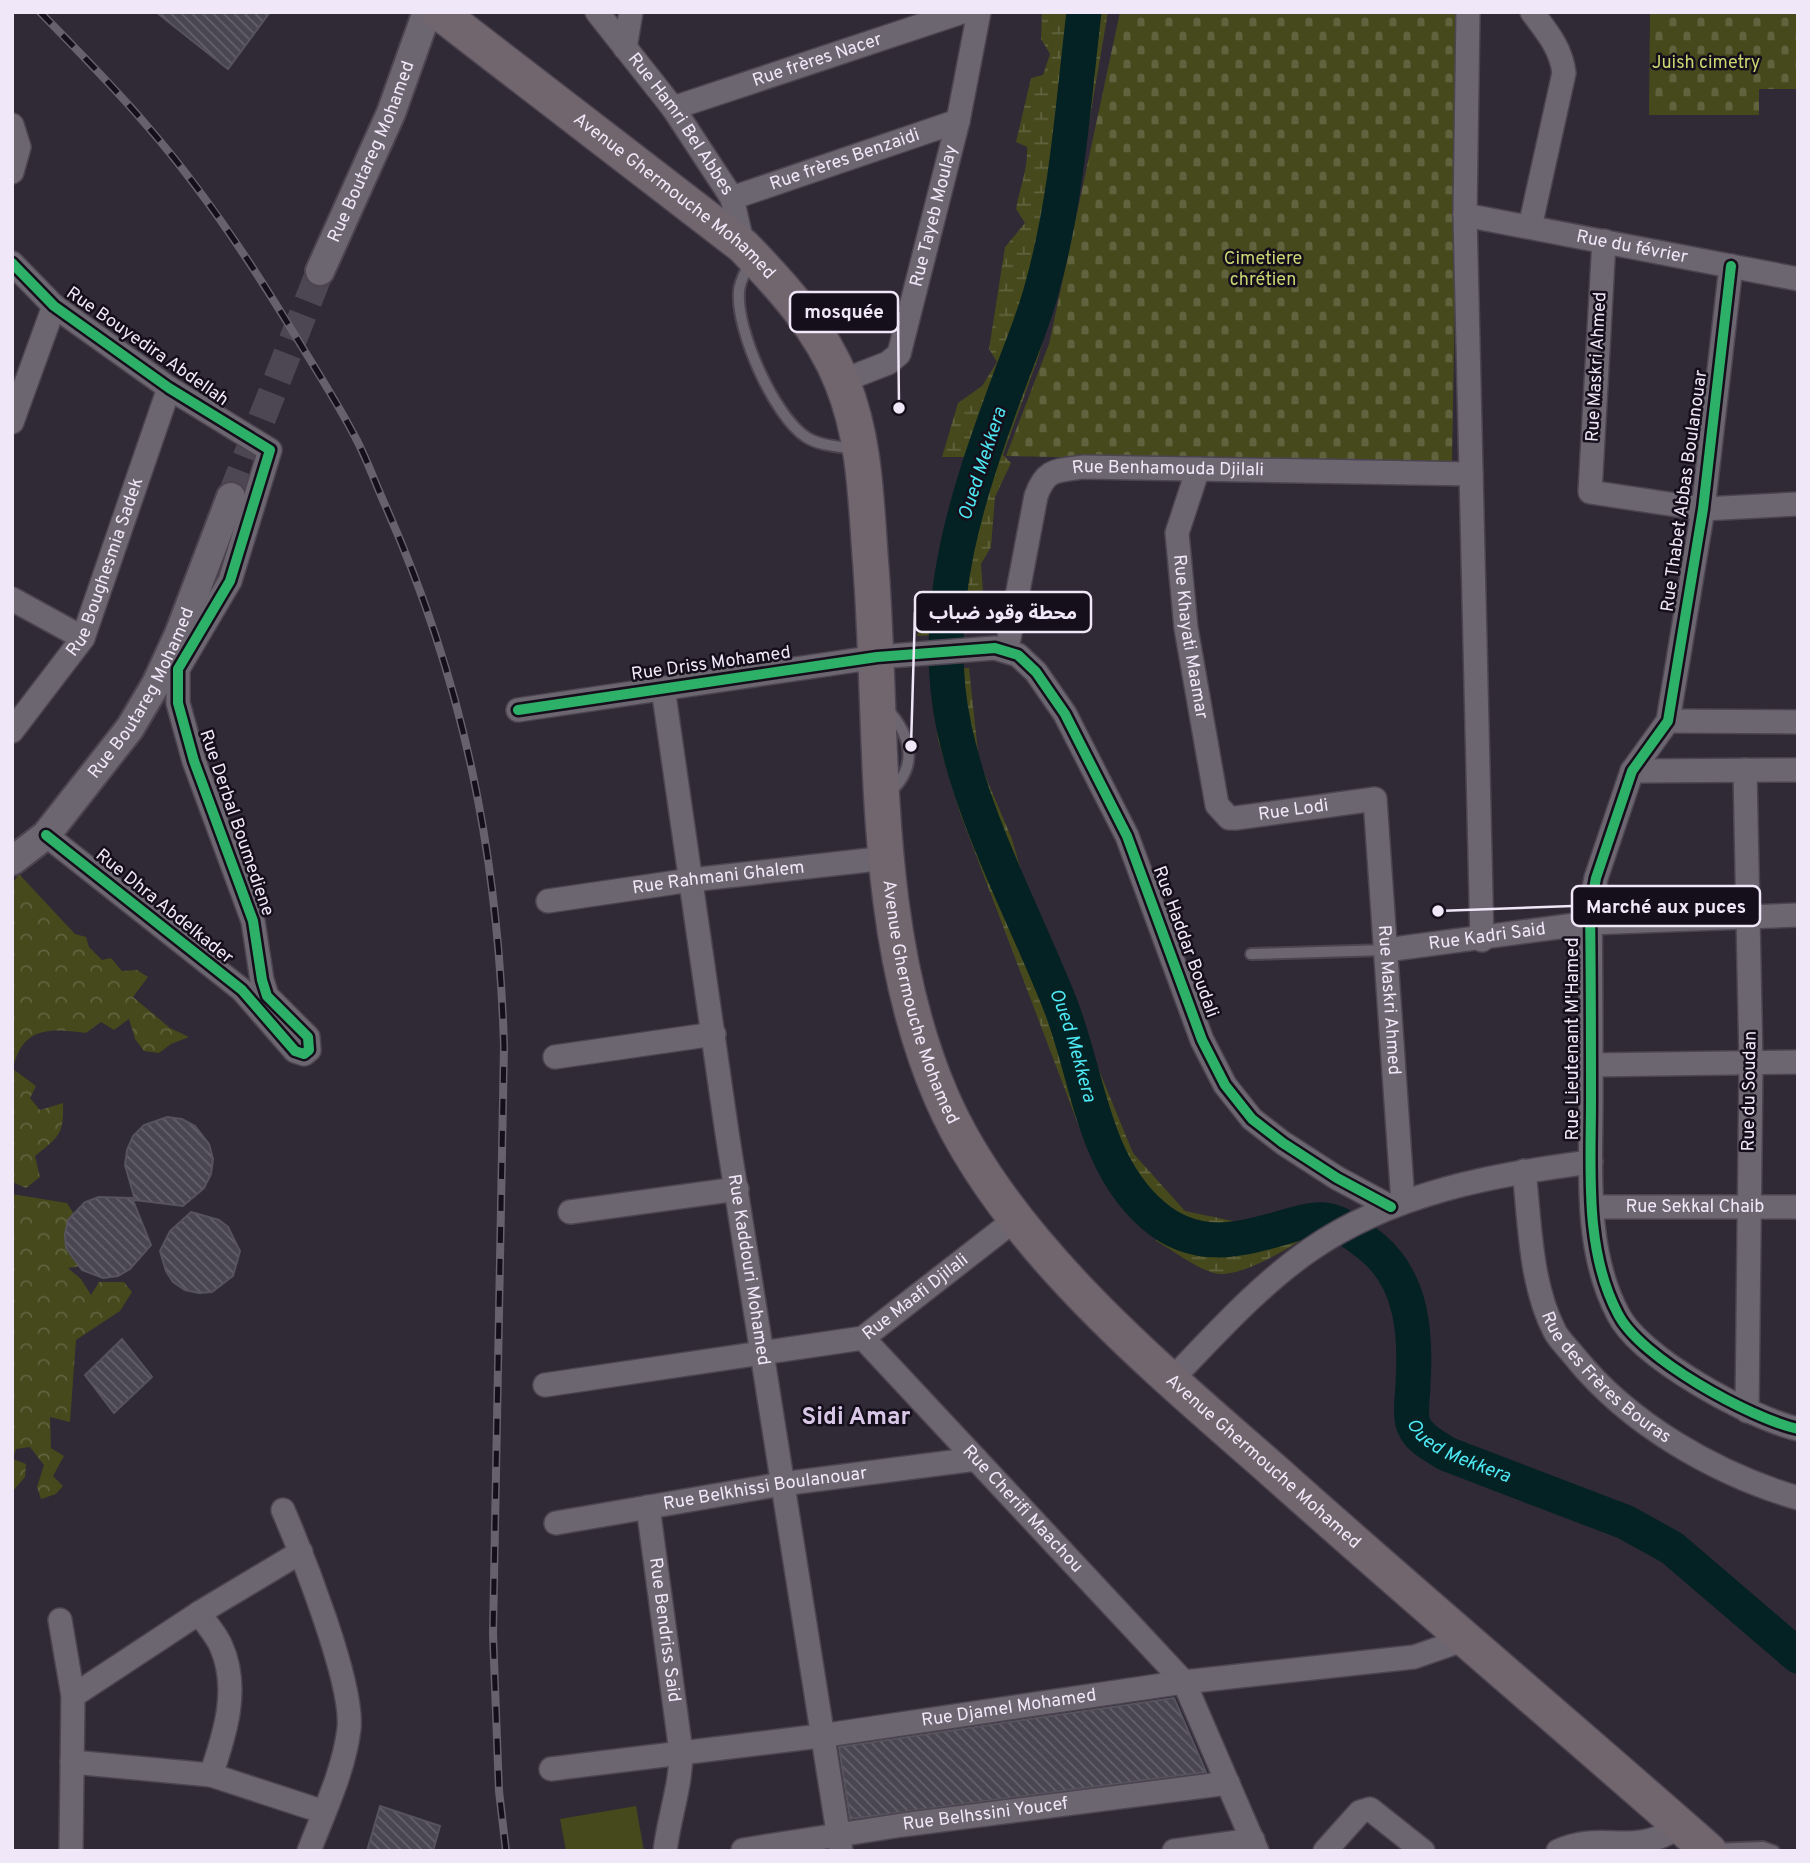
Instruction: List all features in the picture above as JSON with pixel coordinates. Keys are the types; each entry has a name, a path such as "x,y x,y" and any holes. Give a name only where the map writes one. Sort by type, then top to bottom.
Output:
{"main road":[{"name":"Avenue Ghermouche Mohamed","path":"428,18 748,251 786,290 842,381 864,464 893,656 878,699 887,858 905,982 922,1046 943,1100 982,1171 1017,1218 1097,1311 1463,1640 1708,1850"}],"street":[{"name":"Rue Hamri Bel Abbes","path":"597,12 673,108 732,198 748,251"},
{"path":"625,48 631,12"},
{"name":"Rue frères Nacer","path":"673,108 962,12"},
{"name":"Rue Tayeb Moulay","path":"842,381 888,363 899,354 958,121 979,12"},
{"path":"1468,12 1465,215 1482,940"},
{"path":"1530,227 1564,73 1563,59 1554,41 1532,12"},
{"name":"Rue Boutareg Mohamed","path":"320,271 391,113 428,18"},
{"name":"Rue frères Benzaidi","path":"732,198 958,121"},
{"path":"12,125 19,147 12,172"},
{"name":"Rue du février","path":"1465,215 1798,279"},
{"name":"Rue Maskri Ahmed","path":"1604,242 1590,492 1703,509"},
{"name":"Rue Bouyedira Abdellah","path":"12,263 54,306 169,388 270,450"},
{"name":"Rue Thabet Abbas Boulanouar","path":"1668,721 1703,509 1731,266"},
{"path":"12,422 54,306"},
{"name":"Rue Boughesmia Sadek","path":"12,731 83,638 169,388"},
{"name":"Rue Derbal Boumediene","path":"257,994 253,921 194,761 177,703 178,669 230,581 270,450"},
{"name":"Rue Benhamouda Djilali","path":"1001,648 1042,479 1053,471 1083,467 1471,474"},
{"name":"Rue Khayati Maamar","path":"1198,469 1177,533 1186,628 1217,805"},
{"name":"Rue Boutareg Mohamed","path":"12,861 46,835 130,728 156,684 231,497"},
{"path":"1703,509 1798,504"},
{"path":"12,599 83,638"},
{"name":"Rue Driss Mohamed","path":"518,710 893,656 1001,648"},
{"name":"Rue Haddar Boudali","path":"1001,648 1036,672 1065,713 1121,824 1202,1040 1225,1085 1252,1119 1283,1143 1389,1208"},
{"name":"Rue Kaddouri Mohamed","path":"663,688 820,1736 839,1843"},
{"path":"1668,721 1798,722"},
{"name":"Rue Lieutenant M'Hamed","path":"1668,721 1632,771 1595,878 1590,923 1591,1207 1604,1280 1618,1316 1642,1345 1747,1411 1772,1423 1798,1429"},
{"name":"Rue du Soudan","path":"1745,770 1751,1063 1747,1411"},
{"path":"1632,771 1798,770"},
{"name":"Rue Maskri Ahmed","path":"1375,799 1386,950 1389,1208"},
{"name":"Rue Lodi","path":"1217,805 1229,818 1236,818 1375,799"},
{"name":"Rue Dhra Abdelkader","path":"46,835 257,994"},
{"name":"Rue Rahmani Ghalem","path":"548,901 691,880 887,858"},
{"name":"Rue Kadri Said","path":"1386,950 1482,940 1590,923 1798,915"},
{"path":"555,1057 715,1034"},
{"path":"1591,1065 1798,1062"},
{"path":"1171,1380 1259,1290 1311,1249 1389,1208 1524,1171 1591,1162"},
{"name":"Rue des Frères Bouras","path":"1524,1171 1536,1275 1555,1333 1588,1373 1641,1419 1703,1458 1798,1498"},
{"path":"570,1212 737,1189"},
{"name":"Rue Sekkal Chaib","path":"1591,1207 1798,1207"},
{"name":"Rue Maafi Djilali","path":"545,1385 863,1338 1017,1218"},
{"name":"Rue Cherifi Maachou","path":"863,1338 1184,1682 1255,1846"},
{"name":"Rue Belkhissi Boulanouar","path":"556,1523 782,1484 976,1459"},
{"name":"Rue Bendriss Said","path":"648,1507 681,1752 681,1770 669,1815 665,1851"},
{"path":"283,1510 302,1552 340,1672 349,1727 324,1812 309,1851"},
{"path":"73,1696 199,1613 302,1552"},
{"path":"199,1613 221,1646 229,1677 230,1702 224,1737 211,1775"},
{"path":"60,1620 73,1696 71,1851"},
{"name":"Rue Djamel Mohamed","path":"551,1769 820,1736 1184,1682 1414,1657 1463,1640"},
{"path":"72,1762 211,1775 324,1812"},
{"name":"Rue Belhssini Youcef","path":"743,1850 839,1843 1228,1783"},
{"path":"1325,1851 1360,1812 1370,1809 1423,1851"},
{"path":"1558,1851 1590,1841 1632,1845 1649,1842 1681,1826"},
{"path":"1174,1851 1255,1846"}],"lane":[{"path":"748,251 738,289 740,314 746,342 781,408 805,436 818,443 860,450"},
{"path":"1251,954 1386,950"},
{"path":"1708,1850 1763,1847 1774,1851"}],"green space":[{"path":"1108,12 1067,251 1039,355 1003,455 1011,463 995,497 991,547 981,564 986,632 917,636 947,547 946,536 963,498 974,457 942,457 958,403 982,386 997,362 989,349 1005,247 1025,223 1016,209 1027,147 1016,142 1031,78 1043,75 1050,54 1041,39 1042,13"},
{"name":"Cimetiere chrétien","path":"1120,12 1460,12 1452,465 1006,456 1049,344"},
{"name":"Juish cimetry","path":"1650,12 1798,12 1798,89 1759,89 1759,115 1649,115"},
{"path":"969,668 979,761 1012,839 1030,902 1133,1153 1185,1211 1243,1223 1337,1216 1278,1254 1243,1270 1227,1274 1214,1273 1199,1267 1156,1241 1158,1226 1147,1231 1114,1193 1099,1169 1078,1124 960,813 938,740 932,673 942,674 944,688 953,669","holes":["944,693 955,701 959,731 951,744 967,754 971,801 983,837 1009,874 1020,923 1039,974 1067,1010 1082,1044 1076,1075 1099,1107 1091,1128 1115,1144 1120,1167 1103,1153 1089,1133 1092,1111 1072,1078 1077,1042 1054,1000 1032,973 1006,883 984,845 960,774 961,755 948,749"]},
{"path":"19,874 75,934 86,937 89,947 102,960 111,958 122,971 137,970 148,977 133,997 170,1028 189,1037 171,1044 159,1053 144,1051 135,1039 129,1019 114,1030 101,1022 86,1033 61,1030 31,1037 17,1055 13,1069 36,1086 30,1098 40,1110 63,1103 63,1114 58,1134 35,1156 40,1177 26,1188 12,1182 12,884"},
{"path":"12,1194 67,1203 81,1225 87,1265 68,1268 81,1279 91,1295 99,1282 124,1282 132,1292 120,1311 76,1340 70,1422 50,1417 51,1448 64,1456 53,1476 63,1486 56,1494 41,1499 37,1487 44,1465 30,1447 16,1449 13,1459 26,1464 25,1477 12,1492"},
{"path":"636,1806 644,1851 566,1851 560,1819"}],"building":[{"path":"156,12 270,12 228,69"},
{"path":"167,1117 182,1119 195,1126 209,1144 213,1159 211,1174 204,1188 183,1206 135,1200 125,1165 133,1136 144,1125"},
{"path":"99,1197 132,1198 151,1245 130,1269 118,1276 103,1278 82,1270 66,1248 68,1220 85,1202"},
{"path":"191,1212 219,1220 228,1227 240,1251 233,1276 212,1292 185,1290 173,1282 166,1271 160,1251 170,1231"},
{"path":"122,1339 152,1377 114,1413 85,1375"},
{"path":"1174,1698 1206,1772 850,1819 839,1747"},
{"path":"380,1806 440,1826 433,1851 367,1851"}],"waterway":[{"name":"Oued Mekkera","path":"1084,12 1068,151 1051,254 1035,311 967,506 949,593 946,637 947,682 963,763 987,833 1070,1031 1104,1145 1133,1195 1154,1216 1185,1234 1201,1239 1233,1239 1304,1222 1324,1220 1341,1225 1359,1237 1386,1261 1404,1292 1414,1346 1412,1416 1414,1426 1424,1439 1447,1454 1625,1522 1672,1548 1798,1656"}],"tunnel":[{"path":"231,497 320,271"}],"railway":[{"path":"40,12 122,97 187,175 258,275 330,393 362,451 413,573 456,704 485,837 494,906 504,1046 493,1634 499,1791 506,1851"}],"cycle path":[{"path":"12,263 54,306 169,388 270,450 230,581 178,669 178,703 194,761 253,921 267,996 308,1037 309,1050 304,1054 295,1051 242,990 46,835"},
{"path":"1731,266 1703,509 1668,721 1632,771 1596,878 1590,909 1592,1209 1599,1263 1607,1289 1618,1314 1630,1331 1672,1367 1698,1384 1753,1413 1798,1429"},
{"path":"518,710 877,657 995,648 1018,655 1036,672 1065,714 1127,836 1202,1040 1225,1085 1252,1119 1283,1143 1337,1178 1391,1207"}],"place":[{"name":"mosquée","path":"899,408"},
{"name":"محطة وقود ضباب","path":"911,746"},
{"name":"Marché aux puces","path":"1438,911"}],"district":[{"name":"Sidi Amar","path":"856,1418"}]}
